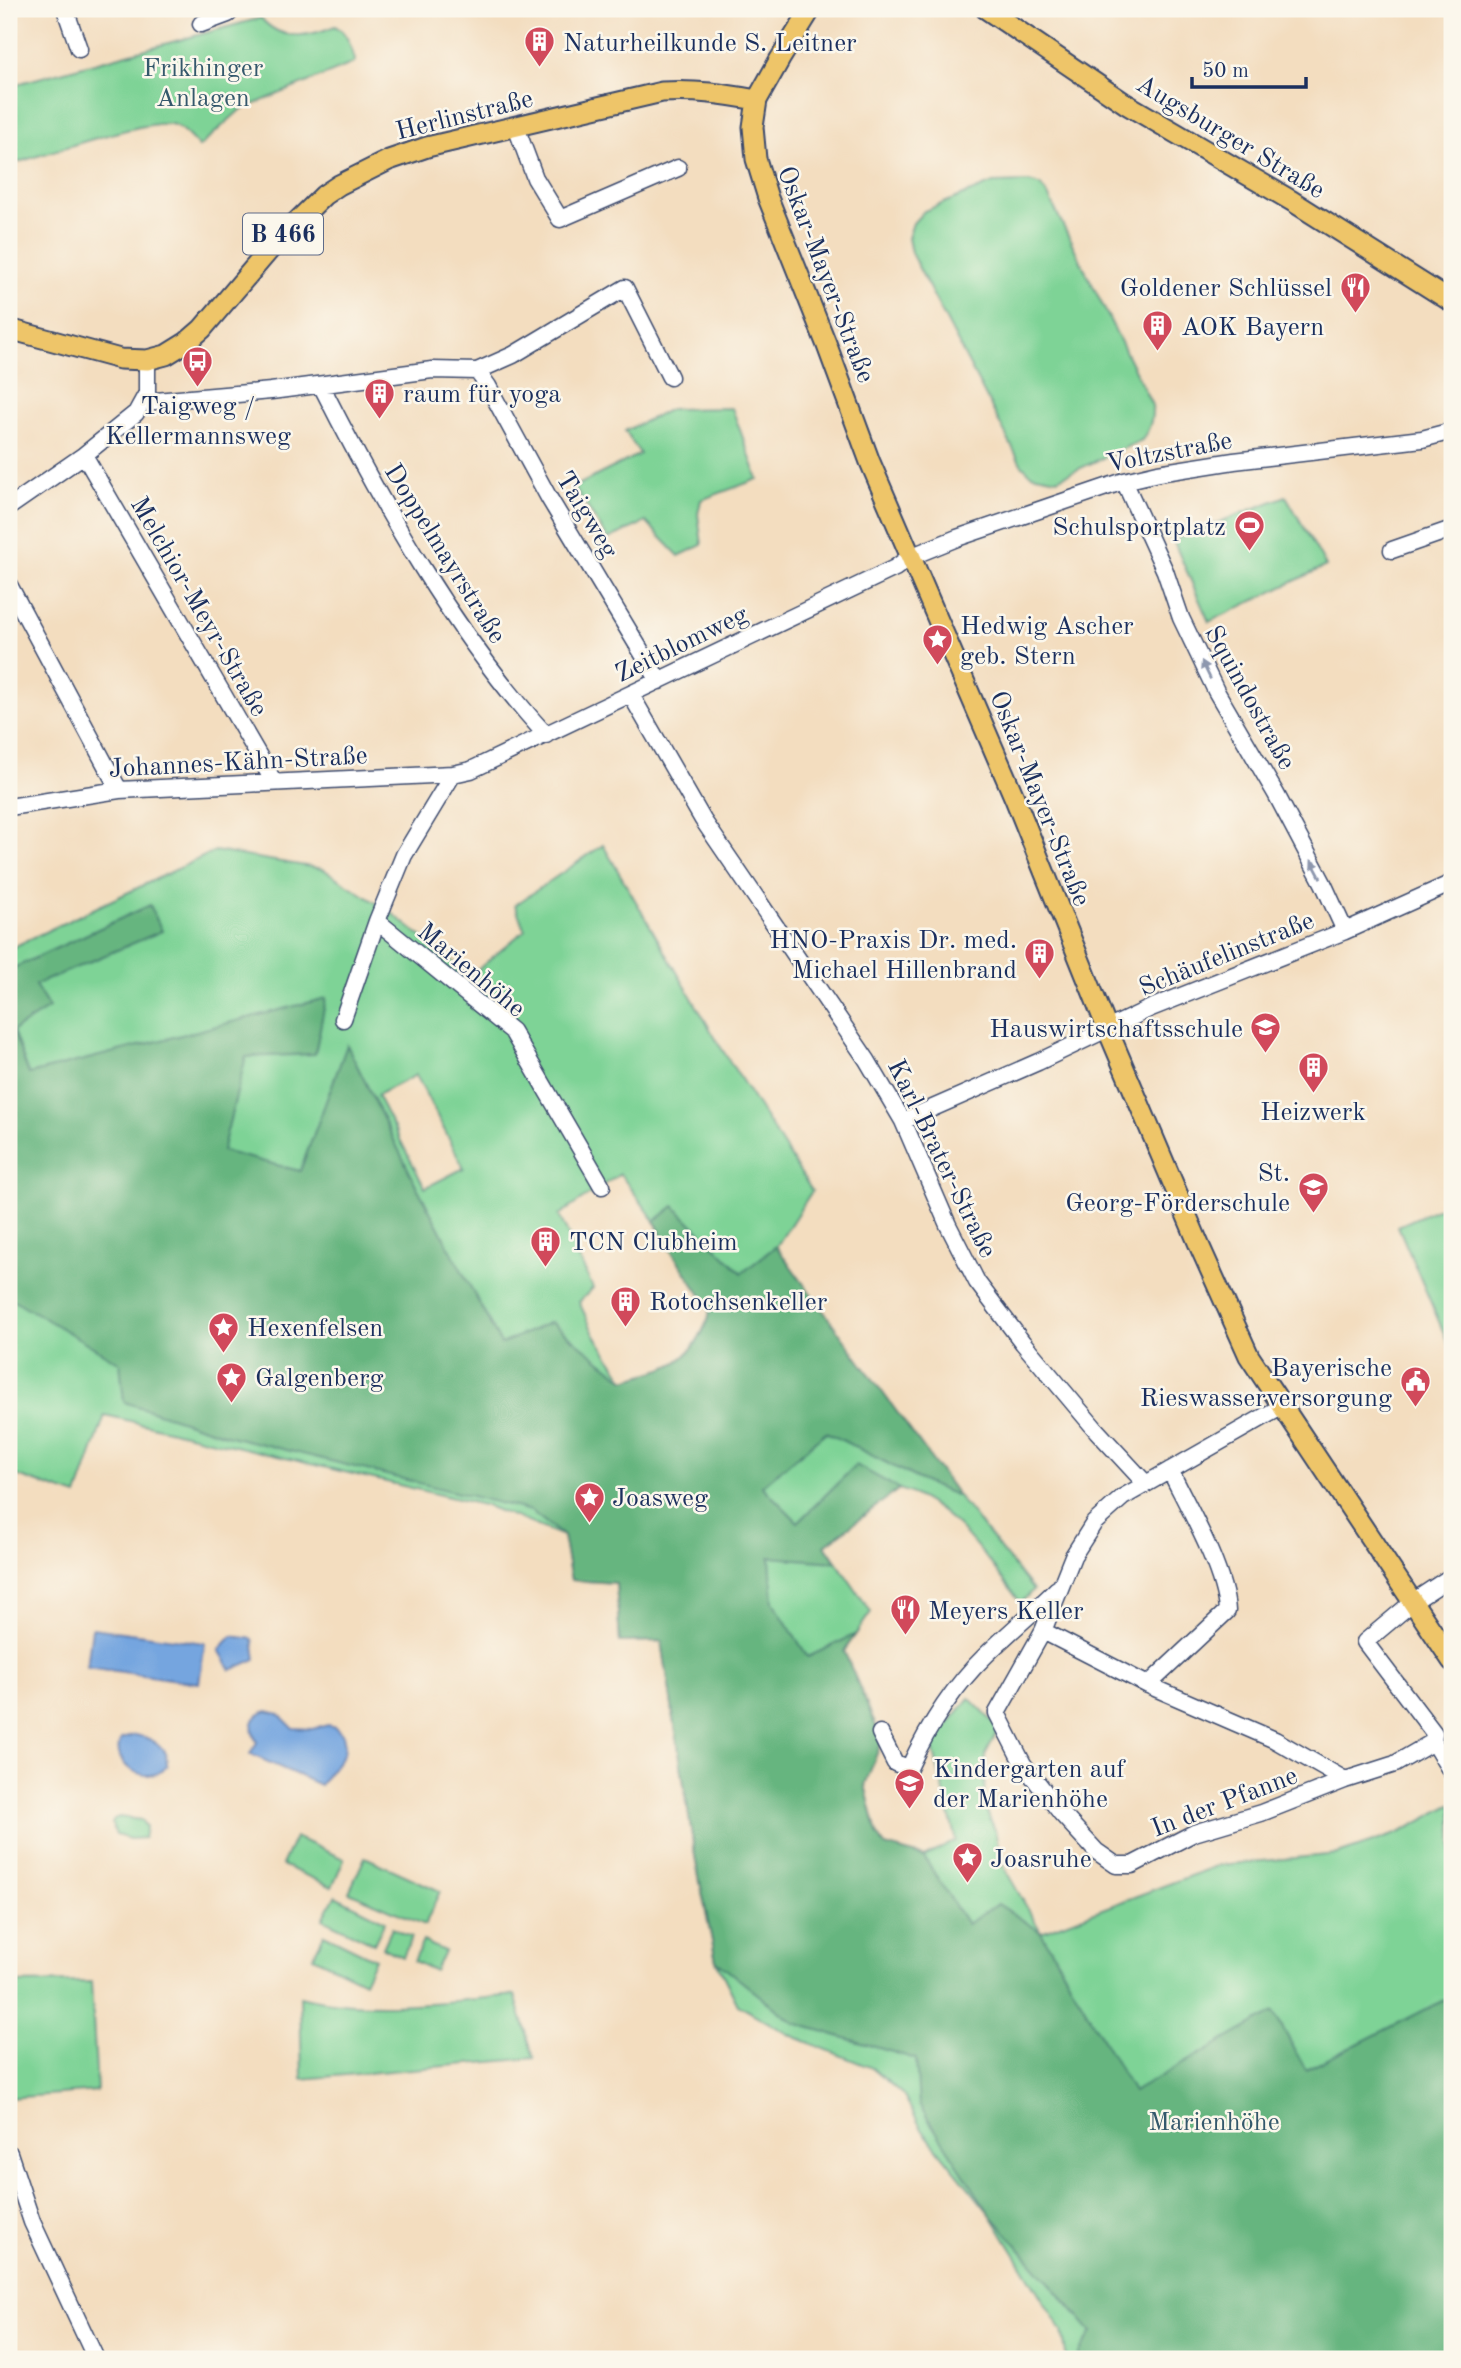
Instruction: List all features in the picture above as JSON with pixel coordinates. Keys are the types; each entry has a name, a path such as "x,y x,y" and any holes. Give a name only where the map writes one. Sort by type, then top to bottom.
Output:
{"main road":[{"name":"Oskar-Mayer-Straße","path":"811,9 757,100 753,127 757,159 768,198 827,343 870,462 1015,799 1107,1028 1249,1356 1452,1661"},
{"name":"Augsburger Straße","path":"986,9 1126,104 1292,201 1452,302"},
{"name":"Herlinstraße","path":"9,329 120,359 147,360 166,355 187,342 295,222 324,195 389,160 426,147 662,92 693,90 757,100"}],"street":[{"path":"65,9 79,49"},
{"path":"202,21 228,14 233,9"},
{"path":"516,127 535,178 560,219 678,168"},
{"path":"144,401 321,385 432,370 477,371 513,355 625,288 670,377"},
{"path":"9,507 84,455 136,413 144,401 148,387 147,360"},
{"name":"Taigweg","path":"477,371 488,386 549,498 659,681"},
{"name":"Doppelmayrstraße","path":"321,385 377,494 438,589 510,696 546,735"},
{"name":"Voltzstraße","path":"910,557 957,538 1124,481 1183,469 1451,436"},
{"name":"Melchior-Meyr-Straße","path":"84,455 274,782"},
{"name":"Squindostraße","path":"1124,481 1165,571 1181,618 1216,691 1276,794 1345,931"},
{"path":"1392,550 1452,529"},
{"name":"Zeitblomweg","path":"471,769 895,569 910,557"},
{"path":"9,586 119,790"},
{"name":"Karl-Brater-Straße","path":"631,695 704,820 859,1048 903,1121 948,1225 977,1282 1023,1343 1146,1484"},
{"name":"Johannes-Kähn-Straße","path":"9,807 119,790 453,774 471,769"},
{"path":"377,921 404,855 453,774"},
{"name":"Schäufelinstraße","path":"903,1121 1038,1062 1107,1028 1345,931 1452,883"},
{"name":"Marienhöhe","path":"343,1019 377,921 512,1031 602,1186"},
{"name":"In der Pfanne","path":"1282,1407 1249,1423 1123,1497 1094,1523 1073,1556 1043,1631 996,1713 1023,1764 1061,1814 1096,1851 1116,1865 1132,1865 1194,1833 1261,1813 1345,1780 1395,1765 1433,1742"},
{"path":"1148,1685 1227,1611 1227,1597 1200,1531 1170,1470"},
{"path":"1452,1576 1414,1601 1365,1642 1434,1733 1433,1742 1452,1773"},
{"path":"880,1733 895,1763 909,1768 922,1739 944,1704 983,1657 1061,1585"},
{"name":"In der Pfanne","path":"1043,1631 1148,1685 1275,1741 1345,1780"},
{"path":"9,2153 32,2222 96,2359"}],"green space":[{"name":"Frikhinger Anlagen","path":"261,18 269,26 286,34 305,35 335,26 343,32 348,41 354,63 240,110 199,147 184,131 174,125 162,124 120,132 9,165 9,86"},
{"path":"1029,182 1040,185 1049,197 1152,405 1150,424 1142,440 1057,479 1031,474 1021,464 911,253 908,238 913,223 924,211 993,183"},
{"path":"732,408 758,479 701,500 698,514 702,545 679,556 646,522 608,539 574,487 640,454 625,431 670,409"},
{"name":"Schulsportplatz","path":"1286,496 1326,566 1209,622 1173,540"},
{"name":"Marienhöhe","path":"603,845 720,1046 812,1191 776,1247 958,1496 1033,1590 1021,1603 953,1521 919,1497 899,1489 825,1545 871,1612 844,1651 878,1746 865,1785 877,1834 885,1846 924,1857 956,1841 932,1744 969,1698 999,1728 985,1755 984,1805 995,1830 1002,1864 1041,1932 1219,1865 1338,1854 1399,1833 1452,1804 1452,2359 1067,2359 1062,2331 990,2214 923,2131 903,2095 872,2068 790,2035 738,2005 716,1961 696,1862 662,1641 620,1642 616,1583 571,1580 563,1536 487,1506 105,1415 77,1496 9,1473 9,949 215,851 323,869 392,913 470,976 525,930 515,905","holes":["416,1075 464,1168 425,1188 377,1095","620,1174 655,1221 662,1237 709,1306 708,1320 687,1354 670,1366 625,1380 594,1334 579,1302 593,1288 559,1215"]},
{"name":"Marienhöhe","path":"150,905 162,931 35,985 49,1008 13,1031 29,1074 326,998 315,1054 246,1057 222,1151 300,1171 347,1045 417,1187 501,1344 551,1322 625,1380 660,1370 679,1361 695,1345 709,1317 709,1307 662,1237 655,1221 674,1206 742,1273 776,1246 958,1496 926,1483 826,1432 762,1486 798,1522 856,1465 899,1489 825,1545 836,1562 770,1557 773,1602 808,1657 856,1634 844,1651 882,1740 865,1785 877,1834 885,1846 924,1857 967,1924 998,1904 1041,1932 1133,2092 1274,2012 1306,2070 1448,1998 1452,2004 1452,2359 1079,2359 1079,2353 1092,2332 990,2214 919,2105 916,2059 794,2023 716,1961 696,1862 662,1641 620,1642 616,1583 571,1580 563,1536 531,1511 226,1435 124,1402 120,1363 9,1297 9,970"},
{"path":"1452,1202 1452,1352 1398,1226"},
{"path":"119,1817 141,1820 146,1827 144,1838 130,1839 116,1835 112,1824 114,1819"},
{"path":"295,1837 344,1859 332,1887 282,1865"},
{"path":"365,1857 440,1891 425,1925 349,1892"},
{"path":"335,1896 385,1921 374,1944 323,1919"},
{"path":"392,1928 412,1937 403,1957 383,1948"},
{"path":"324,1934 375,1959 364,1982 313,1957"},
{"path":"423,1941 444,1951 435,1971 414,1961"},
{"path":"91,1982 97,2091 9,2098 9,1983"},
{"path":"515,1995 534,2058 302,2079 300,1996 352,2004 407,2005"}],"water":[{"path":"92,1628 205,1643 199,1683 87,1667"},
{"path":"232,1636 253,1639 256,1659 231,1670 219,1650"},
{"path":"268,1711 279,1714 293,1728 312,1729 328,1725 335,1727 343,1735 344,1753 320,1785 250,1754 257,1742 253,1723 258,1715"},
{"path":"135,1735 158,1744 165,1753 167,1766 150,1775 141,1774 125,1765 120,1757 121,1739"}],"place":[{"name":"Naturheilkunde S. Leitner","path":"540,69"},
{"name":"Goldener Schlüssel","path":"1355,314"},
{"name":"AOK Bayern","path":"1158,353"},
{"name":"Taigweg / Kellermannsweg","path":"198,389"},
{"name":"raum für yoga","path":"380,420"},
{"name":"Schulsportplatz","path":"1249,553"},
{"name":"Hedwig Ascher geb. Stern","path":"937,667"},
{"name":"HNO-Praxis Dr. med. Michael Hillenbrand","path":"1040,981"},
{"name":"Hauswirtschaftsschule","path":"1266,1055"},
{"name":"Heizwerk","path":"1313,1095"},
{"name":"St. Georg-Förderschule","path":"1313,1214"},
{"name":"TCN Clubheim","path":"546,1268"},
{"name":"Rotochsenkeller","path":"626,1328"},
{"name":"Hexenfelsen","path":"224,1354"},
{"name":"Galgenberg","path":"232,1404"},
{"name":"Bayerische Rieswasserversorgung","path":"1415,1409"},
{"name":"Joasweg","path":"589,1524"},
{"name":"Meyers Keller","path":"905,1637"},
{"name":"Kindergarten auf der Marienhöhe","path":"910,1810"},
{"name":"Joasruhe","path":"967,1885"}]}
